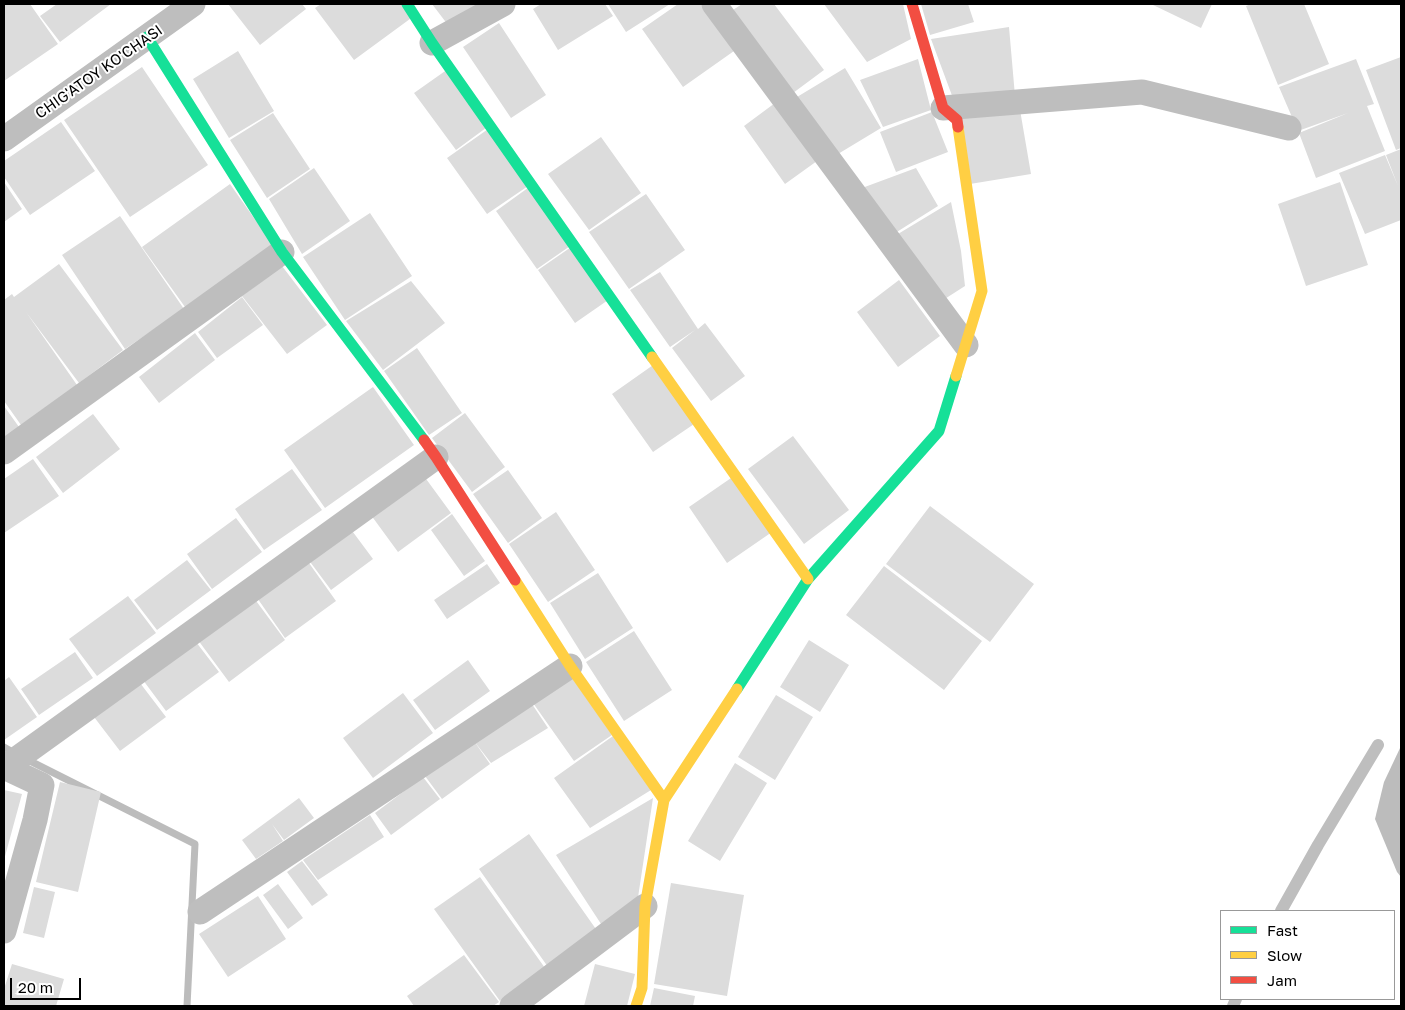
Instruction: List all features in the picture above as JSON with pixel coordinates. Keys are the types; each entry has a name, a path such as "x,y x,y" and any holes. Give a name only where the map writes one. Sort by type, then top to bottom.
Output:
{"street":[{"name":"CHIG'ATOY KO'CHASI","path":"4,139 193,4"},
{"path":"407,4 432,43 808,579"},
{"path":"432,43 503,4"},
{"path":"714,4 966,345"},
{"path":"636,1006 642,988 645,906 664,800 808,579 939,431 982,291 958,120 943,108 912,4"},
{"path":"148,37 282,252 436,457 570,666 664,800"},
{"path":"943,108 1142,92 1289,128"},
{"path":"4,452 282,252"},
{"path":"4,768 436,457"},
{"path":"200,912 570,666"},
{"path":"4,768 42,785 35,820 4,931"},
{"path":"512,1006 645,906"}],"lane":[{"path":"1282,910 1378,745"}],"shaded area":[{"path":"1401,746 1401,877 1397,872 1375,819 1384,782"}],"building":[{"path":"4,4 30,4 58,44 4,81"},
{"path":"57,4 111,4 60,42 40,16"},
{"path":"228,4 302,4 306,9 260,45"},
{"path":"321,4 405,4 414,16 354,60 315,8"},
{"path":"432,4 482,4 448,25"},
{"path":"541,4 605,4 613,16 558,50 533,9"},
{"path":"608,4 670,4 626,32"},
{"path":"678,4 701,4 734,51 683,87 642,29"},
{"path":"742,4 774,4 824,70 793,93 733,10"},
{"path":"824,4 903,4 911,39 867,62"},
{"path":"921,4 968,4 974,22 930,35"},
{"path":"1151,4 1212,4 1201,28"},
{"path":"1251,4 1304,4 1329,64 1278,85 1246,6"},
{"path":"499,23 546,95 511,118 463,47"},
{"path":"1009,27 1015,96 954,101 931,39"},
{"path":"238,51 274,111 229,138 193,79"},
{"path":"1401,57 1401,148 1396,150 1366,70"},
{"path":"918,59 931,110 883,127 860,80"},
{"path":"1356,59 1374,104 1367,106 1385,151 1316,178 1299,133 1348,113 1298,131 1279,87"},
{"path":"142,67 208,165 130,217 64,120"},
{"path":"845,68 881,128 833,157 797,97"},
{"path":"448,69 490,125 456,150 414,93"},
{"path":"775,103 817,161 785,184 744,126"},
{"path":"1019,104 1031,174 970,184 958,115"},
{"path":"932,112 948,152 896,172 880,132"},
{"path":"273,113 310,169 267,198 230,140"},
{"path":"61,122 95,171 30,215 4,177 4,161"},
{"path":"491,127 531,184 487,214 447,158"},
{"path":"601,137 641,193 589,230 548,174"},
{"path":"1401,149 1401,220 1365,234 1339,173 1385,155 1398,186 1386,155"},
{"path":"314,168 350,221 302,254 269,199"},
{"path":"916,168 938,206 892,235 862,188"},
{"path":"4,182 22,209 4,222"},
{"path":"1340,182 1368,265 1306,286 1278,204"},
{"path":"230,184 273,245 185,307 142,247"},
{"path":"532,185 573,244 537,269 496,211"},
{"path":"646,194 685,250 629,289 589,232"},
{"path":"951,202 961,251 965,286 940,302 893,237"},
{"path":"370,213 412,276 345,320 303,257"},
{"path":"120,216 184,309 125,349 62,255"},
{"path":"574,245 611,298 575,323 538,270"},
{"path":"59,264 123,350 79,383 26,312 77,385 21,425 4,401 4,300 12,294 14,297"},
{"path":"282,266 327,325 287,354 242,296"},
{"path":"660,272 698,329 705,323 745,376 711,401 672,348 695,330 670,347 630,290"},
{"path":"899,280 940,336 898,367 857,312"},
{"path":"411,281 445,323 383,370 346,321"},
{"path":"242,297 263,325 217,358 198,332"},
{"path":"195,333 215,360 159,403 139,377"},
{"path":"417,348 462,413 429,435 384,371"},
{"path":"656,363 697,422 653,452 612,394"},
{"path":"373,387 414,445 325,508 284,450"},
{"path":"4,406 19,427 4,437"},
{"path":"465,413 505,467 472,492 432,438"},
{"path":"93,414 120,449 63,493 36,457"},
{"path":"793,436 849,510 804,544 748,469"},
{"path":"33,459 59,496 4,533 4,479"},
{"path":"292,469 322,510 264,550 235,509"},
{"path":"508,470 542,518 508,543 473,494"},
{"path":"421,472 451,513 398,552 368,511"},
{"path":"734,476 772,532 727,563 689,507"},
{"path":"930,506 1034,584 990,642 886,564"},
{"path":"556,512 595,570 548,602 509,544"},
{"path":"452,514 485,561 464,576 431,530"},
{"path":"236,518 262,552 212,589 187,554"},
{"path":"347,524 373,559 331,590 305,555"},
{"path":"304,556 336,601 285,638 253,592"},
{"path":"187,560 211,590 157,630 134,600"},
{"path":"487,564 500,583 447,619 434,600"},
{"path":"884,566 982,641 944,690 846,615"},
{"path":"598,573 633,628 585,659 550,603"},
{"path":"251,594 285,640 229,682 195,636"},
{"path":"128,596 156,633 97,676 69,639"},
{"path":"634,631 672,690 624,721 586,662"},
{"path":"193,638 219,672 166,711 140,676"},
{"path":"809,640 849,665 820,712 780,687"},
{"path":"75,652 93,678 39,715 21,689"},
{"path":"468,660 490,691 435,730 413,700"},
{"path":"571,676 612,735 574,761 533,703"},
{"path":"9,677 37,717 4,740 4,681"},
{"path":"137,679 166,717 120,751 91,713"},
{"path":"403,693 433,733 373,778 343,738"},
{"path":"776,695 813,717 775,780 738,757"},
{"path":"532,704 548,728 491,763 474,741"},
{"path":"613,736 651,790 590,828 554,778"},
{"path":"474,741 490,764 442,799 425,776"},
{"path":"735,763 767,783 720,861 688,841"},
{"path":"423,777 440,799 391,835 375,813"},
{"path":"60,782 101,792 78,892 36,882"},
{"path":"4,790 22,794 4,860"},
{"path":"299,798 314,818 284,840 272,824 283,841 256,859 242,840"},
{"path":"653,798 637,904 603,927 556,855"},
{"path":"370,815 384,837 318,880 303,860"},
{"path":"529,834 598,932 548,967 479,869"},
{"path":"302,861 328,895 312,906 287,872"},
{"path":"480,877 545,968 500,1001 434,909"},
{"path":"671,883 744,895 727,996 654,984"},
{"path":"278,884 303,918 288,929 263,895"},
{"path":"34,887 55,892 44,938 23,933"},
{"path":"258,896 286,939 228,977 199,934"},
{"path":"464,955 499,1002 493,1006 414,1006 407,996"},
{"path":"12,964 64,979 56,1006 4,1006 4,989"},
{"path":"595,964 635,974 627,1006 584,1006"},
{"path":"654,988 695,996 693,1006 650,1006"}],"waterway":[{"path":"4,747 16,754"},
{"path":"26,759 195,844 187,1006"}],"traffic: fast":[{"path":"407,4 432,43 652,357"},
{"path":"147,37 282,252 424,440"},
{"path":"737,689 808,579 939,431 956,376"}],"traffic: slow":[{"path":"956,376 982,291 958,127"},
{"path":"652,357 808,579"},
{"path":"515,580 570,666 664,800"},
{"path":"636,1006 642,988 645,906 664,800 737,689"}],"traffic: jam":[{"path":"912,4 943,108 957,120 958,127"},
{"path":"424,440 515,580"}]}
